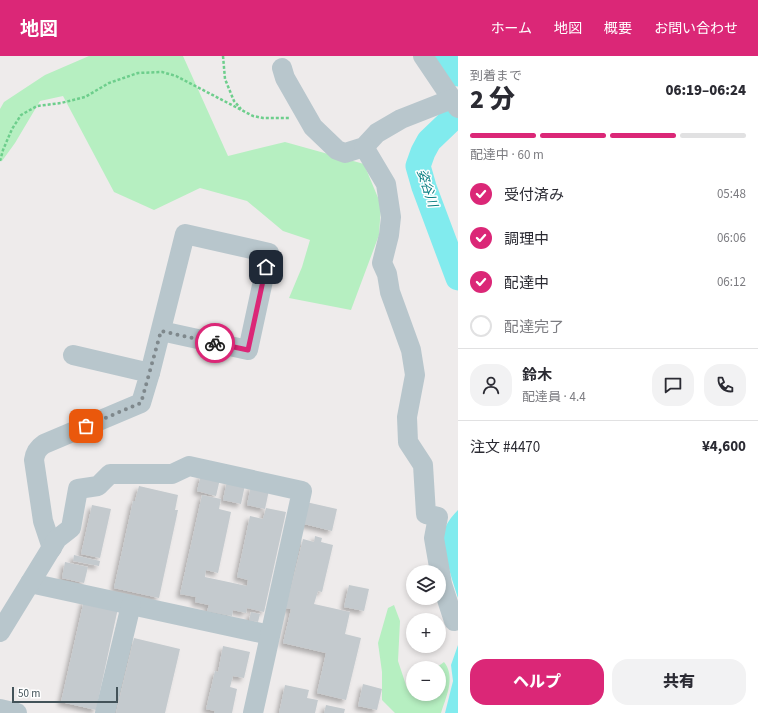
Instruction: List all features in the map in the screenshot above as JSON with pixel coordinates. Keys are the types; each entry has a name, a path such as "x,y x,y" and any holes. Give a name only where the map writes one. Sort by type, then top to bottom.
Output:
{"street":[{"path":"282,68 285,78 313,127 337,150 345,153 364,148 377,133 401,119 454,103 423,56"},
{"path":"364,148 386,184 391,217 389,235 382,263 387,274 390,292 411,350 415,375 407,417 408,442 423,464 426,514 438,517 434,538 442,584 454,621"},
{"path":"55,543 44,521 34,460 35,454 38,448 44,444 141,403 161,331 185,234 269,253 248,350 161,331"},
{"path":"73,355 150,373"},
{"path":"0,632 55,543 71,528 78,489 98,486 110,474 172,474 189,466 302,491 253,713"},
{"path":"30,583 270,635"},
{"path":"105,713 131,604"},
{"path":"0,710 17,713"}],"path":[{"path":"223,56 225,79 234,101 242,111"},
{"path":"0,161 2,150 12,129 21,115 37,106 61,103 85,97 109,83 138,73 162,72 176,76 253,116 263,118 292,118 313,127"}],"green space":[{"path":"89,56 183,56 228,156 285,142 364,164 381,205 379,235 351,310 289,298 302,267 310,240 283,231 247,201 200,188 154,210 114,192 63,96 40,101 15,143 2,161 0,160 0,109 4,102 45,75"},
{"path":"394,605 400,621 398,661 406,685 406,701 445,701 441,713 395,713 382,700 382,672 378,643 388,608"},
{"path":"446,665 448,668 450,681 446,697"}],"water":[{"path":"458,510 458,598 447,562 444,534 445,528 452,516"},
{"path":"458,645 458,713 445,713 453,681 451,665"}],"building":[{"path":"201,475 220,479 216,496 197,491"},
{"path":"227,481 245,485 241,504 223,500"},
{"path":"139,486 178,495 175,510 178,510 159,598 114,588 133,501 135,501"},
{"path":"251,486 269,490 265,509 247,505"},
{"path":"202,495 221,499 219,509 231,512 218,573 206,570 205,577 247,586 248,580 237,577 250,516 263,519 266,508 286,512 264,612 247,608 246,613 233,610 232,616 207,611 209,605 195,602 196,597 180,594"},
{"path":"306,502 337,509 332,531 300,523"},
{"path":"92,505 111,509 100,558 81,554"},
{"path":"315,536 322,538 321,542 333,545 322,592 318,591 314,604 350,612 345,634 361,638 346,700 317,693 326,653 283,643 291,609 286,608 303,539 314,542"},
{"path":"74,555 100,561 99,566 73,561"},
{"path":"65,562 88,567 84,583 62,578"},
{"path":"349,585 369,589 364,611 344,607"},
{"path":"84,600 118,608 96,710 61,702"},
{"path":"251,612 260,614 258,622 249,620"},
{"path":"134,638 180,649 165,713 116,713"},
{"path":"223,646 250,652 244,678 233,676 230,687 237,689 232,713 214,713 215,711 206,709 215,671 218,672"},
{"path":"363,684 382,689 377,710 358,706"},
{"path":"285,685 309,690 307,698 318,700 315,713 279,713"},
{"path":"326,705 345,709 344,713 324,713"}],"waterway":[{"name":"姿谷川","path":"440,56 458,74"},
{"name":"姿谷川","path":"458,108 452,119 429,141 418,166 424,187 458,278"}],"way so far":[{"path":"86,426 141,403 161,331 215,343"}],"route":[{"path":"215,343 248,350 266,267"}]}
